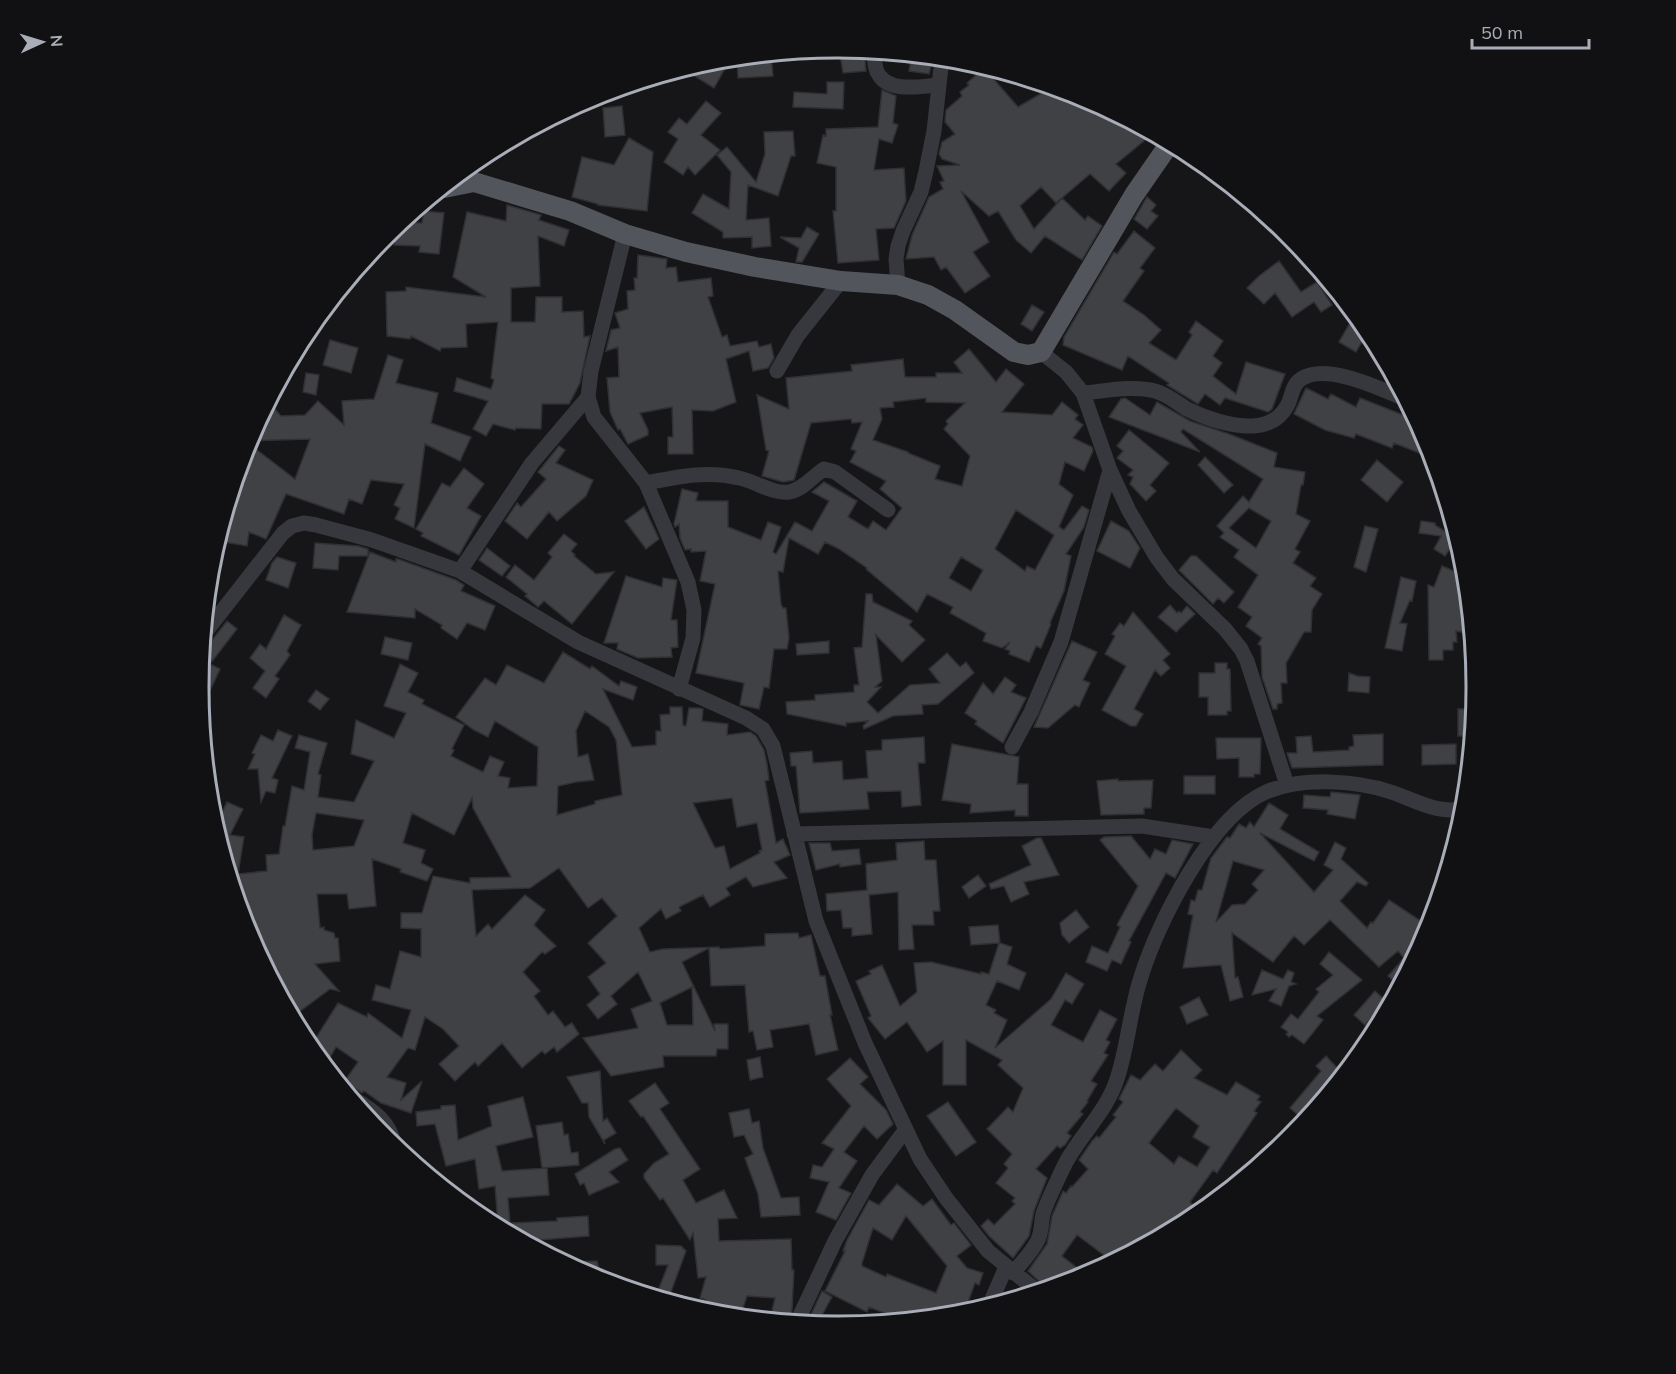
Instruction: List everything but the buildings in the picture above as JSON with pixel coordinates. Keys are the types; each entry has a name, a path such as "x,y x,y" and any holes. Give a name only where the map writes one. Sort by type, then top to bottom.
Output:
{"main road":[{"path":"459,185 474,182 570,211 625,234 686,252 755,267 841,281 898,285 928,294 955,310 1014,352 1028,355 1041,352 1134,195 1165,151"}],"street":[{"path":"875,60 877,74 885,82 905,87 939,85"},
{"path":"898,285 896,259 898,246 921,192 934,131 941,68"},
{"path":"625,234 591,371 588,397 594,417 646,483 688,582 694,610 693,638 680,689"},
{"path":"777,371 798,335 841,281"},
{"path":"1041,352 1066,372 1083,393 1110,470 1129,511 1156,558 1173,579 1225,629 1241,649 1287,785"},
{"path":"1083,393 1143,388 1158,392 1188,410 1215,419 1252,426 1269,423 1279,417 1288,404 1294,387 1302,378 1317,374 1360,379 1394,394"},
{"path":"460,571 532,463 588,397"},
{"path":"646,483 714,473 741,478 778,491 790,492 801,487 814,474 824,469 835,472 888,510"},
{"path":"1012,747 1031,712 1061,642 1110,470"},
{"path":"213,622 273,544 292,526 304,523 316,525 372,540 460,571 578,642 746,718 763,729 773,746 816,921 865,1043 906,1130 920,1158 946,1198 988,1251 1030,1285"},
{"path":"995,1295 1010,1270 1037,1242 1042,1232 1045,1208 1065,1164 1098,1116 1117,1082 1140,978 1152,947 1169,908 1226,823 1248,803 1264,793 1287,785 1344,783 1389,791 1439,808 1454,809"},
{"path":"794,834 1142,825 1215,837"},
{"path":"801,1314 835,1241 867,1184 906,1130"}]}
